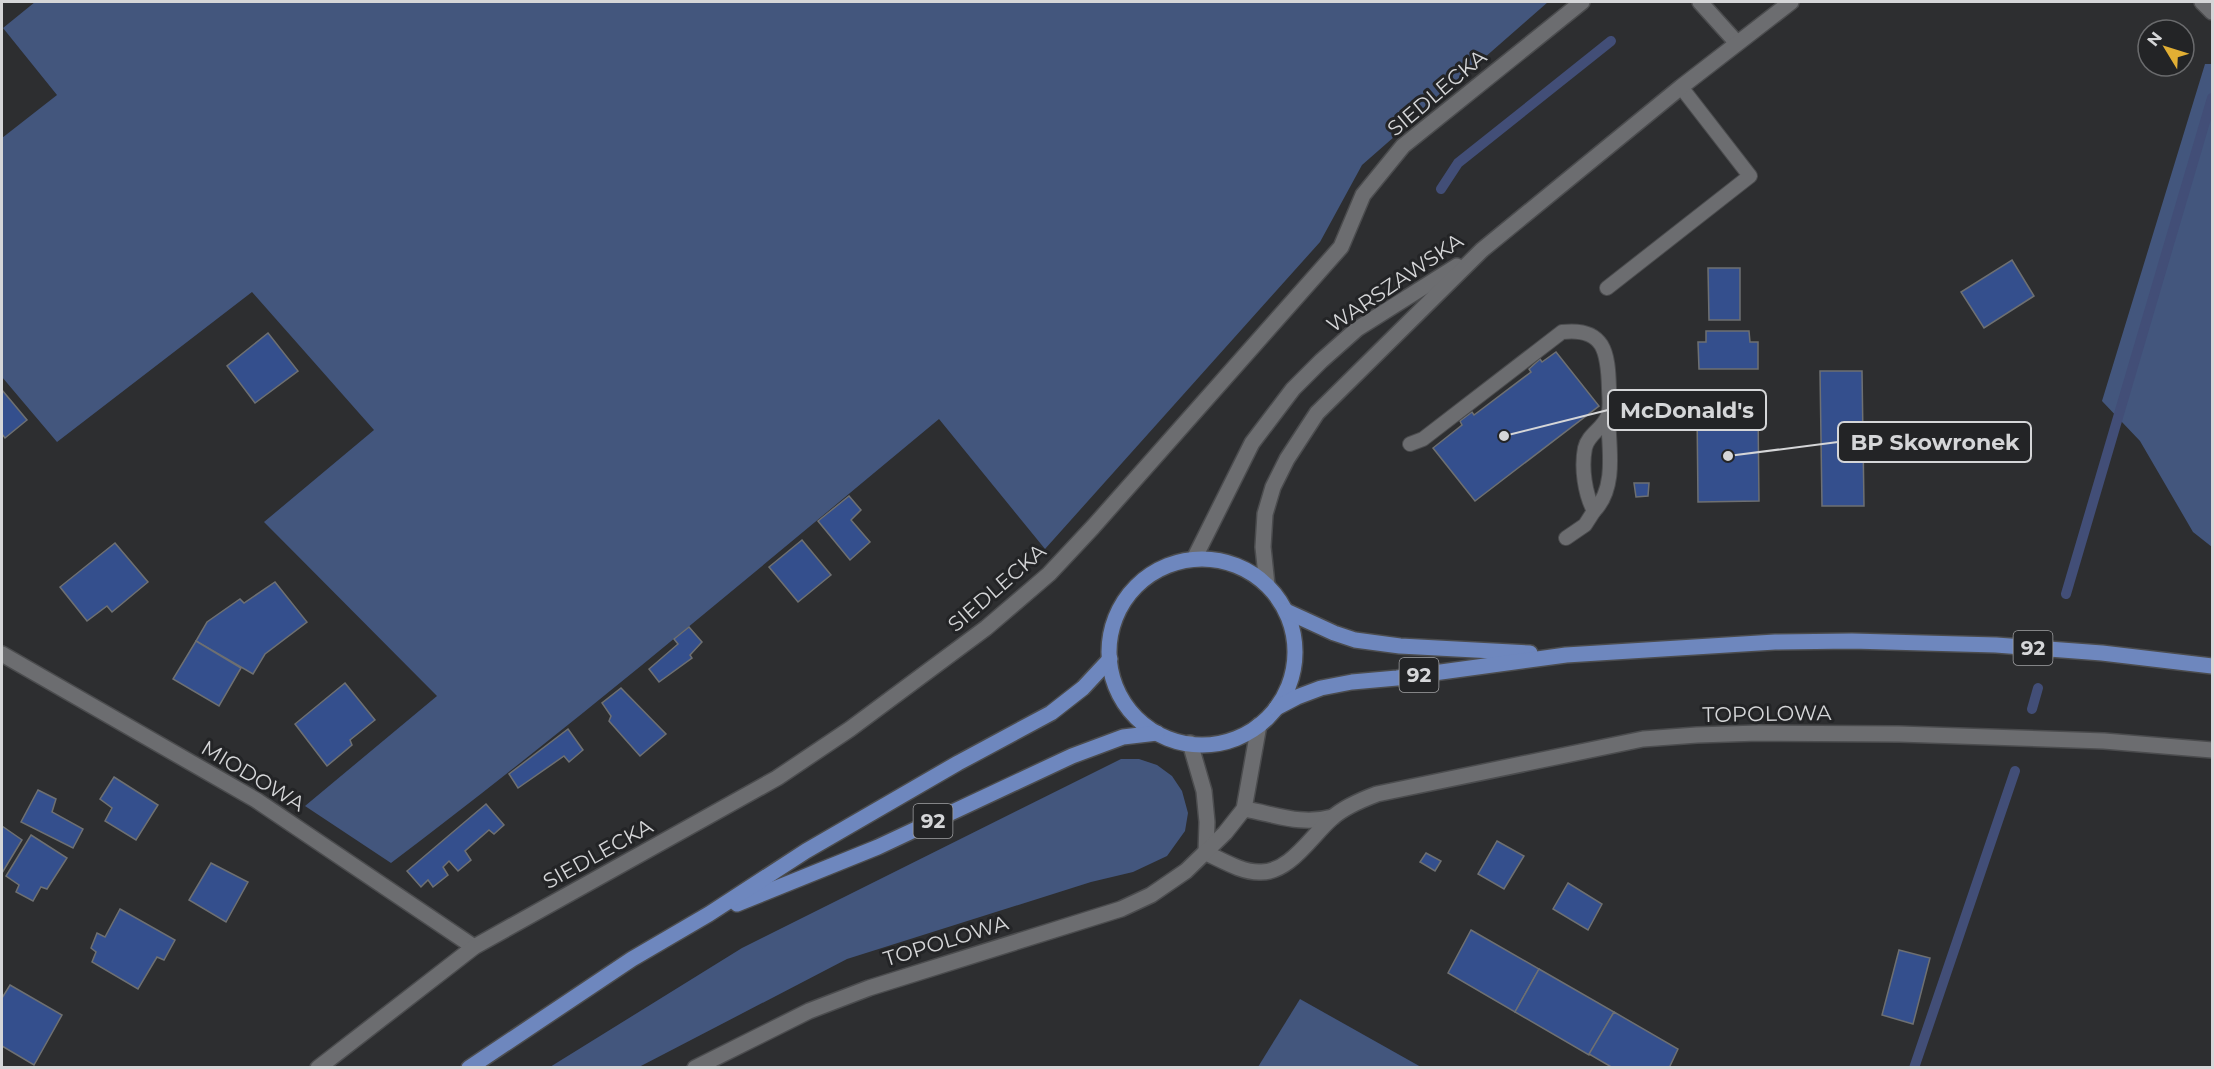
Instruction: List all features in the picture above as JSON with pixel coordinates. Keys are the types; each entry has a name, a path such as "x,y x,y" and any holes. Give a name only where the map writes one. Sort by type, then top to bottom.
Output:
{"main road":[{"name":"92","path":"1276,708 1288,686 1294,661 1294,635 1286,611 1267,585 1257,576 1234,564 1194,559 1163,567 1149,575 1132,592 1118,612 1109,643 1115,685 1121,697 1137,717 1157,733 1190,744 1202,745 1226,741 1259,725 1276,708 1296,697 1321,688 1352,682 1566,655 1775,642 1910,642 2043,649 2212,666"},
{"name":"92","path":"1286,611 1355,640 1400,646 1566,655"},
{"name":"92","path":"469,1068 632,959 709,914 806,852 1051,713 1083,688 1110,659"},
{"name":"92","path":"709,914 878,847 1072,756 1123,737 1157,733"}],"street":[{"name":"SIEDLECKA","path":"318,1068 474,947 777,778 850,729 986,628 1049,574 1093,527 1341,247 1363,195 1403,146 1582,2"},
{"path":"1700,2 1737,43"},
{"name":"WARSZAWSKA","path":"1267,585 1263,548 1265,514 1273,487 1287,459 1317,413 1482,250 1681,87 1791,2"},
{"path":"2202,2 2212,12"},
{"name":"WARSZAWSKA","path":"1194,559 1252,443 1293,389 1320,361 1357,329 1482,250"},
{"name":"MIODOWA","path":"2,654 256,800 474,947"},
{"path":"1244,809 1259,725"},
{"name":"TOPOLOWA","path":"1206,853 1259,873 1274,870 1289,860 1333,817 1377,794 1643,740 1759,733 1899,734 2104,741 2212,750"},
{"path":"1190,744 1204,791 1207,822 1206,853"},
{"name":"TOPOLOWA","path":"695,1068 809,1011 870,988 1121,909 1151,895 1186,871 1206,853 1244,809 1304,822 1333,817"}],"lane":[{"path":"1607,288 1750,176 1681,87"},
{"path":"1410,444 1423,439 1562,332 1573,331 1591,335 1606,352 1608,362 1608,491 1603,503 1585,525 1566,538"},
{"path":"1594,512 1586,491 1584,453 1586,441 1608,417"}],"shaded area":[{"path":"35,2 1548,2 1362,165 1320,242 1045,549 939,419 599,700 391,863 305,806 437,696 264,522 374,430 252,292 57,442 2,377 2,138 57,95 3,28"},
{"path":"2205,64 2212,64 2212,547 2193,532 2140,441 2102,401"},
{"path":"1121,759 1139,759 1157,765 1172,776 1182,791 1188,813 1185,831 1167,856 1133,872 1091,882 847,959 639,1067 550,1067 742,948"},
{"path":"1300,999 1421,1067 1258,1067"}],"building":[{"path":"2012,260 2034,296 1984,328 1961,292"},
{"path":"1708,268 1740,268 1740,320 1709,320"},
{"path":"1706,331 1749,331 1750,342 1758,342 1758,369 1699,369 1698,342 1706,342"},
{"path":"268,333 298,371 255,403 227,366"},
{"path":"1556,352 1599,406 1475,501 1433,448 1462,425 1460,421 1472,412 1474,415 1531,372 1529,369 1540,359 1542,362"},
{"path":"1820,371 1862,371 1864,506 1822,506"},
{"path":"2,390 27,420 5,438 2,434"},
{"path":"1697,410 1758,410 1759,501 1698,502"},
{"path":"1634,483 1649,483 1648,496 1636,497"},
{"path":"849,496 861,510 851,520 870,542 850,560 818,521"},
{"path":"802,540 831,575 798,602 769,567"},
{"path":"115,543 148,582 112,612 107,606 87,621 60,587"},
{"path":"275,582 307,622 265,654 253,674 196,641 207,622 240,599 244,603"},
{"path":"689,627 702,642 690,655 692,658 659,682 649,669 678,644 674,639"},
{"path":"196,641 241,668 219,706 173,679"},
{"path":"345,683 375,720 350,740 352,745 327,766 295,724"},
{"path":"621,688 666,734 640,756 609,721 611,716 602,703"},
{"path":"568,729 583,750 569,762 564,756 518,788 509,774"},
{"path":"114,777 158,805 136,840 105,821 112,808 100,799"},
{"path":"38,790 56,799 52,812 83,829 73,848 21,822"},
{"path":"486,804 504,825 494,834 489,830 465,851 471,860 458,871 449,861 443,867 448,875 433,887 428,880 421,887 407,871"},
{"path":"2,826 22,840 2,873"},
{"path":"31,835 67,858 47,889 41,887 33,901 16,892 19,885 6,876"},
{"path":"1497,841 1524,856 1504,889 1478,874"},
{"path":"1426,853 1441,861 1435,871 1420,862"},
{"path":"211,863 248,882 226,922 189,900"},
{"path":"1568,883 1602,904 1588,930 1553,909"},
{"path":"120,909 175,940 164,960 157,957 138,989 92,962 96,952 91,948 97,933 105,937"},
{"path":"1471,930 1539,969 1515,1012 1448,973"},
{"path":"1899,950 1930,958 1913,1024 1882,1015"},
{"path":"1539,969 1614,1012 1589,1055 1515,1012"},
{"path":"10,985 62,1015 34,1065 2,1046 2,998"},
{"path":"1614,1012 1678,1049 1669,1068 1613,1068 1589,1054"}],"waterway":[{"path":"1441,189 1458,163 1611,41"},
{"path":"2066,594 2212,98"},
{"path":"2032,709 2038,688"},
{"path":"1914,1068 2015,771"}],"place":[{"name":"McDonald's","path":"1504,436"},
{"name":"BP Skowronek","path":"1728,456"}]}
